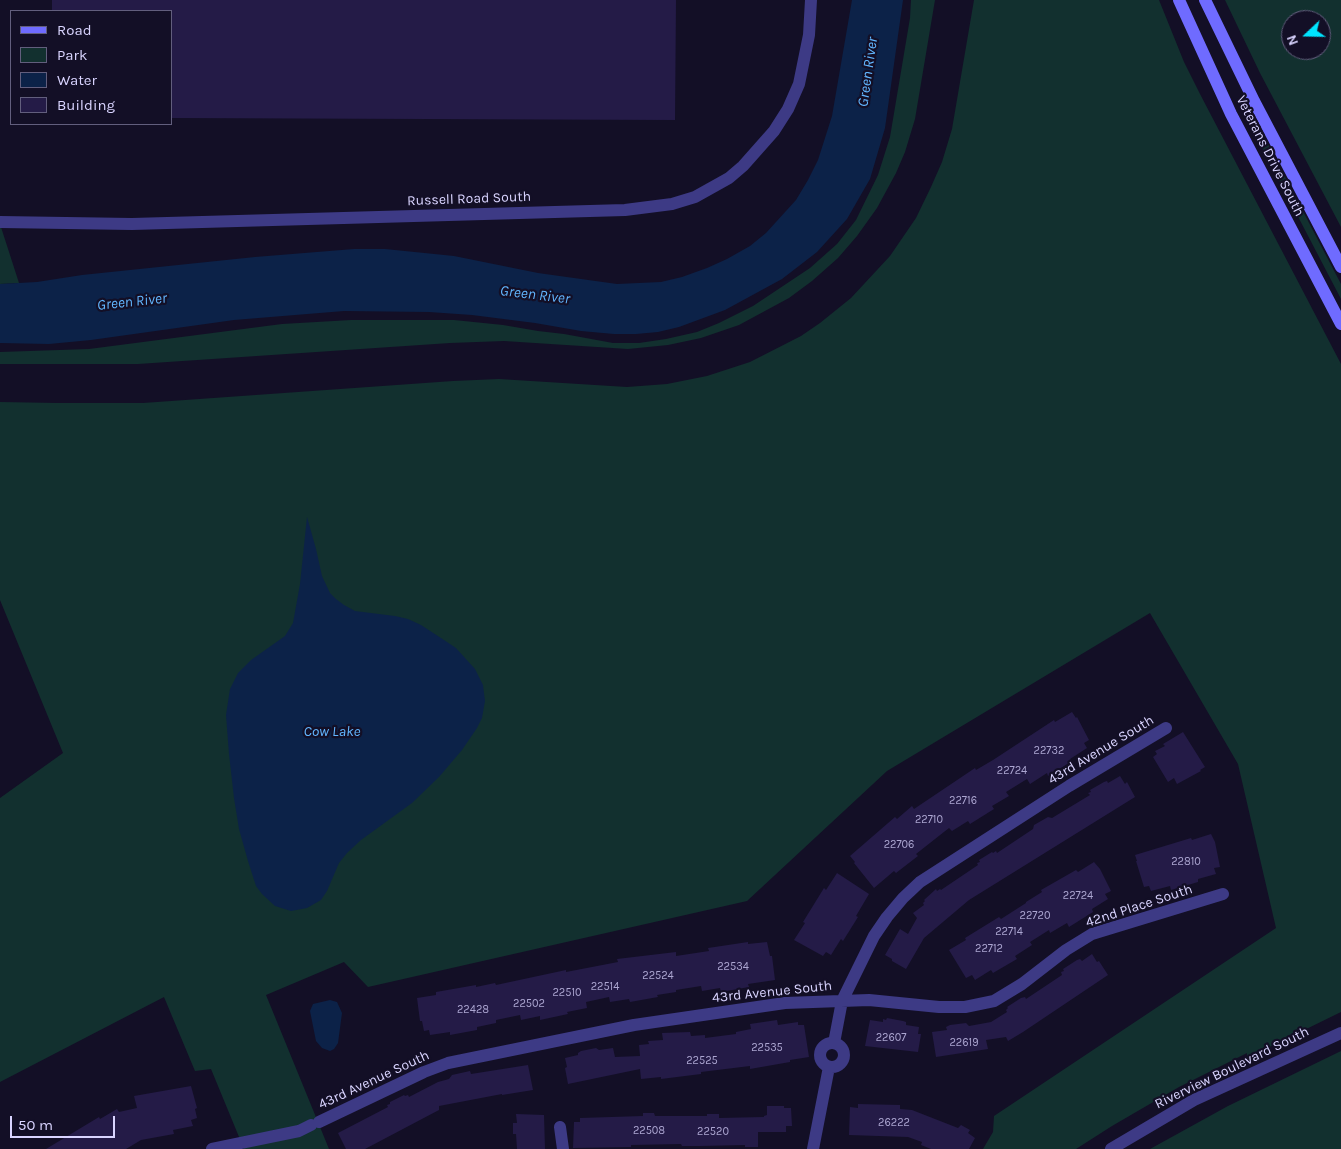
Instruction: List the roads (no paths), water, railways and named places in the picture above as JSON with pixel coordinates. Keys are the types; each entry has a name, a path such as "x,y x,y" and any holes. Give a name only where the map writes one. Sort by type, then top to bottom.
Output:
{"main road":[{"name":"Veterans Drive South","path":"1179,0 1231,114 1341,324"},
{"name":"Veterans Drive South","path":"1205,0 1254,101 1341,267"}],"street":[{"name":"Russell Road South","path":"0,222 142,224 625,210 672,204 695,197 729,178 743,166 774,131 788,109 799,84 809,35 811,0"},
{"name":"43rd Avenue South","path":"212,1149 299,1131 424,1072 448,1063 634,1024 785,1003 842,1001 878,930 902,898 920,882 1069,786 1166,728"},
{"name":"42nd Place South","path":"842,1001 869,1000 940,1007 965,1007 994,1001 1022,984 1066,950 1092,934 1223,894"},
{"path":"813,1149 829,1067 822,1062 820,1052 825,1045 834,1043 842,1001"},
{"name":"Riverview Boulevard South","path":"1111,1149 1194,1100 1341,1033"},
{"path":"560,1127 563,1149"}],"water":[{"name":"Green River","path":"852,0 903,0 885,128 870,179 847,219 817,252 782,279 725,310 679,327 658,332 636,334 581,331 472,315 429,312 344,311 234,320 49,344 0,343 0,284 37,282 82,275 354,249 385,249 454,256 538,273 617,284 661,282 707,268 750,246 766,233 796,200 808,180 818,160 832,116"},
{"name":"Cow Lake","path":"307,517 322,576 330,593 344,605 355,611 408,619 421,625 456,648 475,669 483,685 485,701 482,718 477,728 462,750 439,777 412,803 361,840 347,853 339,863 321,900 307,908 291,911 275,906 256,886 239,829 226,715 230,689 238,673 251,660 285,636 293,623 300,584"},
{"path":"330,1000 337,1002 342,1013 338,1043 330,1051 322,1048 316,1041 310,1011 313,1004"}]}
